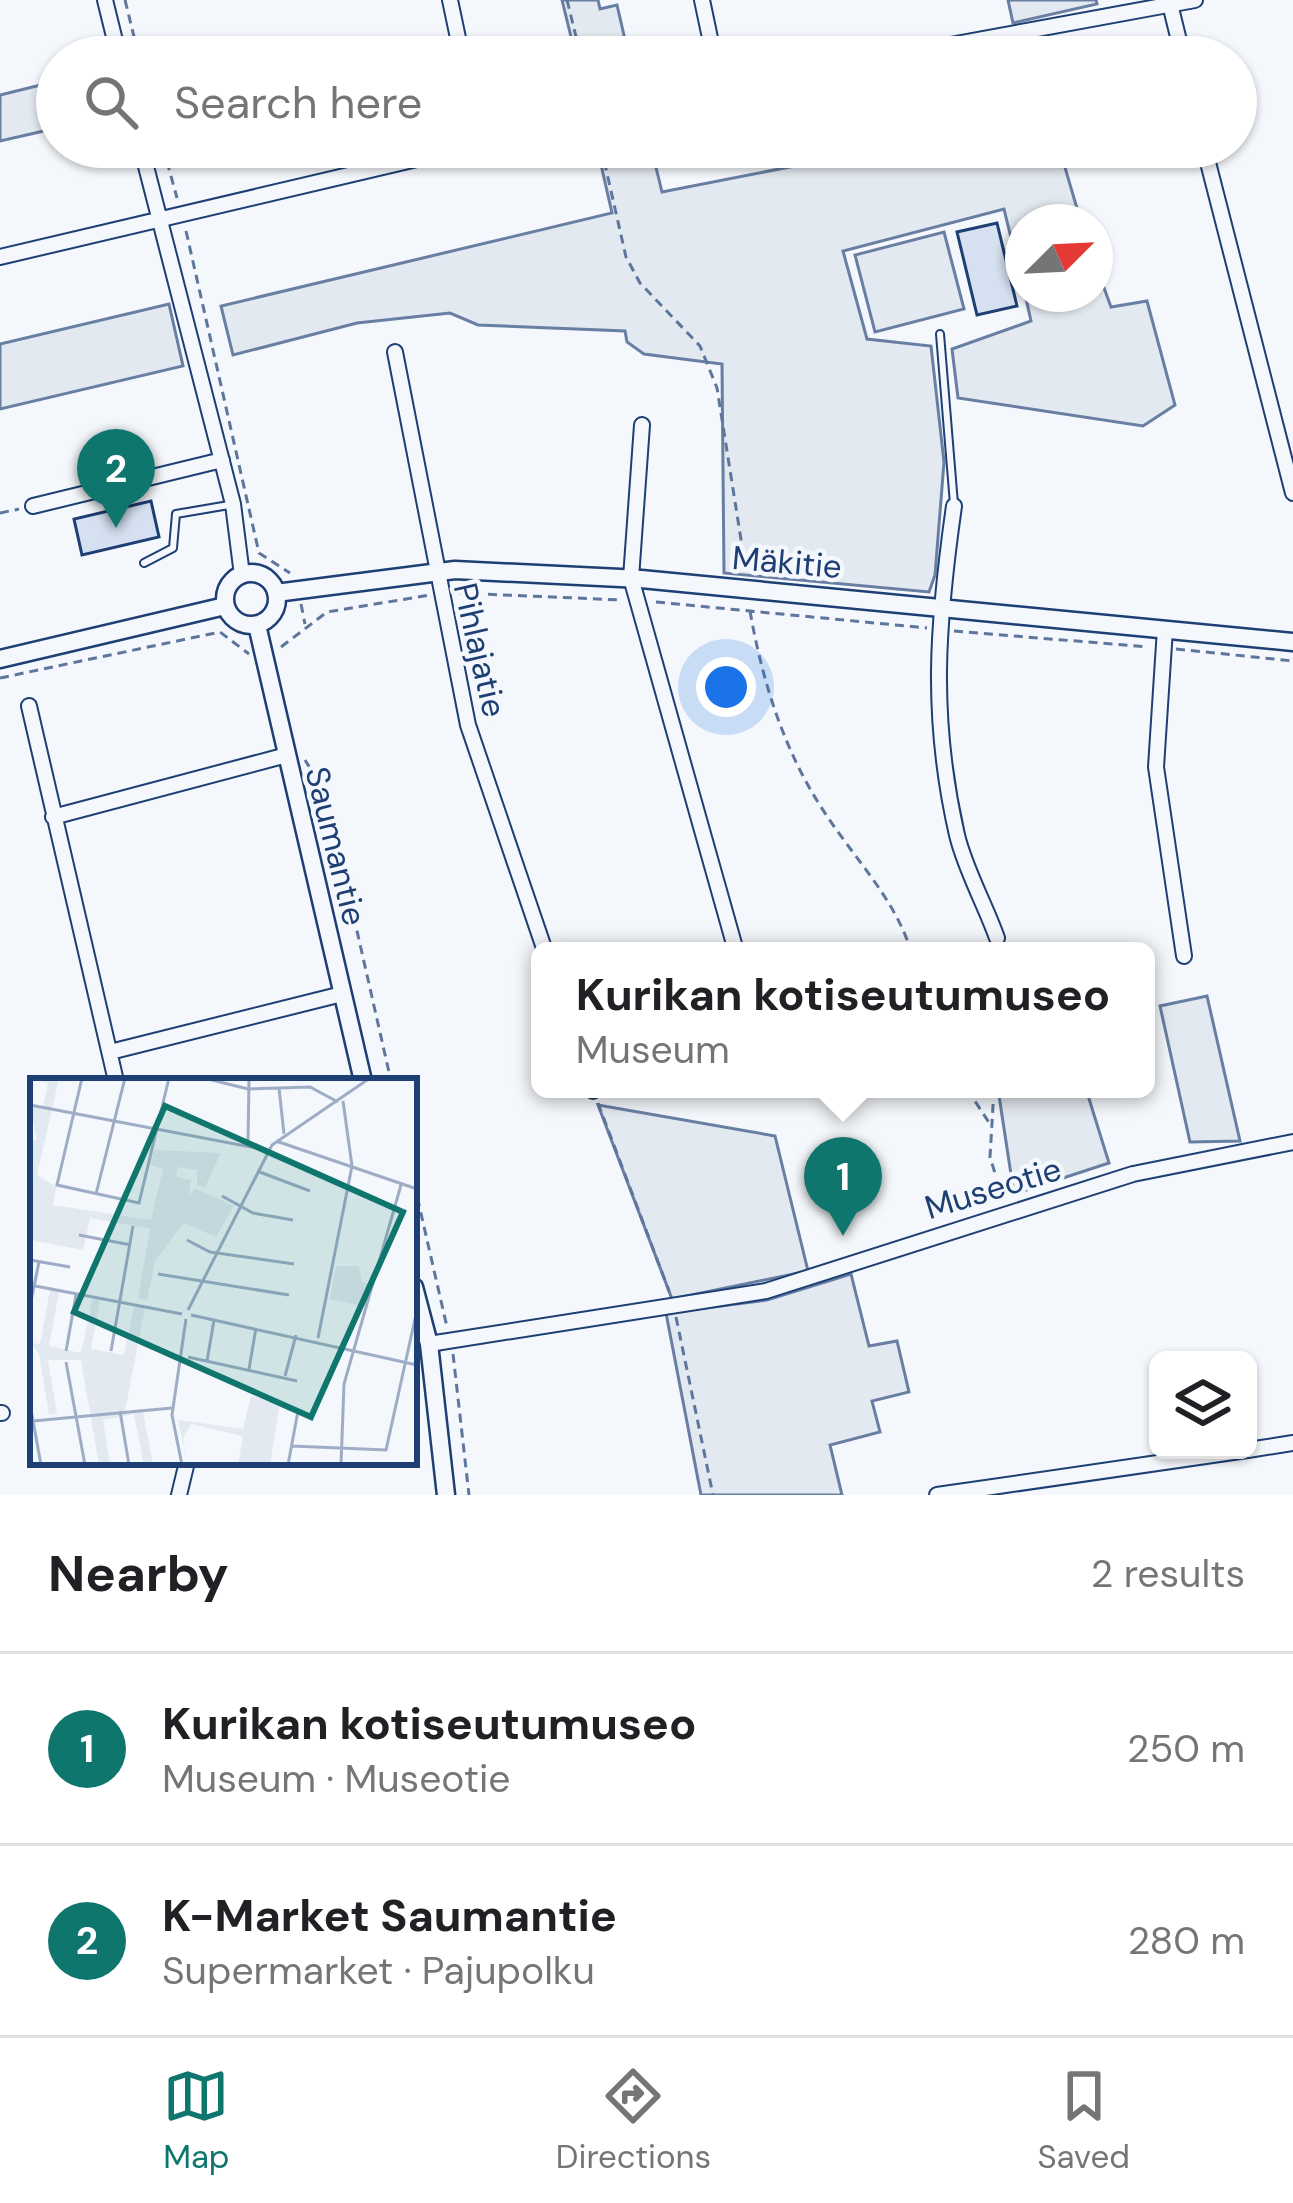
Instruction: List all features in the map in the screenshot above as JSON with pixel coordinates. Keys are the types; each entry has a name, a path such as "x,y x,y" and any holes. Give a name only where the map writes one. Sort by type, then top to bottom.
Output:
{"street":[{"path":"105,0 114,36"},
{"path":"450,0 458,36"},
{"path":"703,0 710,36"},
{"path":"994,36 1195,0"},
{"path":"1170,2 1178,36"},
{"path":"146,168 222,460 242,575"},
{"path":"0,257 379,168"},
{"path":"1209,168 1293,493"},
{"name":"Pihlajatie","path":"395,352 468,725 542,942"},
{"path":"642,425 631,578 733,942"},
{"path":"33,506 222,460"},
{"path":"954,506 938,629 936,709 958,839 997,938"},
{"name":"Mäkitie","path":"276,593 435,571 631,578 1293,642"},
{"path":"242,575 264,577 276,593 273,613 257,625 237,622 225,606 228,586 242,575"},
{"path":"0,659 225,606"},
{"name":"Saumantie","path":"257,625 362,1078"},
{"path":"1165,629 1156,767 1184,956"},
{"path":"29,706 115,1078"},
{"path":"53,817 290,752"},
{"path":"110,1052 342,994"},
{"name":"Museotie","path":"429,1344 802,1282 1007,1211 1133,1174 1293,1142"},
{"path":"417,1298 429,1344 446,1495"},
{"path":"1257,1449 1293,1443"},
{"path":"937,1495 1186,1459"},
{"path":"179,1495 187,1465"}],"lane":[{"path":"940,334 954,506"},
{"path":"145,563 173,548 176,514 232,504"}],"path":[{"path":"125,0 134,36"},
{"path":"567,0 576,36"},
{"path":"169,168 259,553 293,575 305,626"},
{"path":"607,168 626,257 640,283 700,346 717,388 748,589"},
{"path":"0,513 33,506"},
{"path":"282,663 280,647 326,612 440,594 637,601 1293,661"},
{"path":"750,610 788,746 823,811 904,928 908,942"},
{"path":"0,678 220,632 246,654 261,653"},
{"path":"290,752 326,794 390,1078"},
{"path":"596,1098 674,1304 713,1495"},
{"path":"973,1098 991,1126"},
{"path":"993,1098 989,1157 1007,1211"}],"shaded area":[{"path":"562,0 598,0 600,9 617,5 624,36 571,36"},
{"path":"1008,0 1096,0 1097,4 1013,23"},
{"path":"36,86 36,133 0,141 0,95"},
{"path":"602,168 656,168 662,192 784,168 1065,168 1076,204 1005,204 1005,213 1004,209 843,251 867,339 931,346 944,462 935,575 929,592 724,573 722,364 644,354 627,342 625,331 478,325 450,313 357,323 233,355 221,306 612,213"},
{"path":"944,232 964,309 875,332 855,255"},
{"path":"1147,301 1175,405 1143,426 958,398 952,349 1031,321 1029,312 1113,312 1113,307"},
{"path":"169,304 183,366 0,409 0,344"},
{"path":"1207,996 1240,1141 1190,1142 1160,1006"},
{"path":"999,1098 1089,1098 1109,1163 1014,1194"},
{"path":"598,1105 775,1136 808,1271 672,1299"},
{"path":"851,1274 869,1346 897,1341 909,1392 872,1401 880,1432 830,1445 842,1495 701,1495 666,1313 767,1300"}],"building":[{"path":"997,223 1005,256 1005,309 977,315 957,232"},
{"path":"151,501 159,537 82,555 74,519"}],"place":[{"name":"K-Market Saumantie","path":"116,528"},
{"name":"Kurikan kotiseutumuseo","path":"843,1236"}]}
